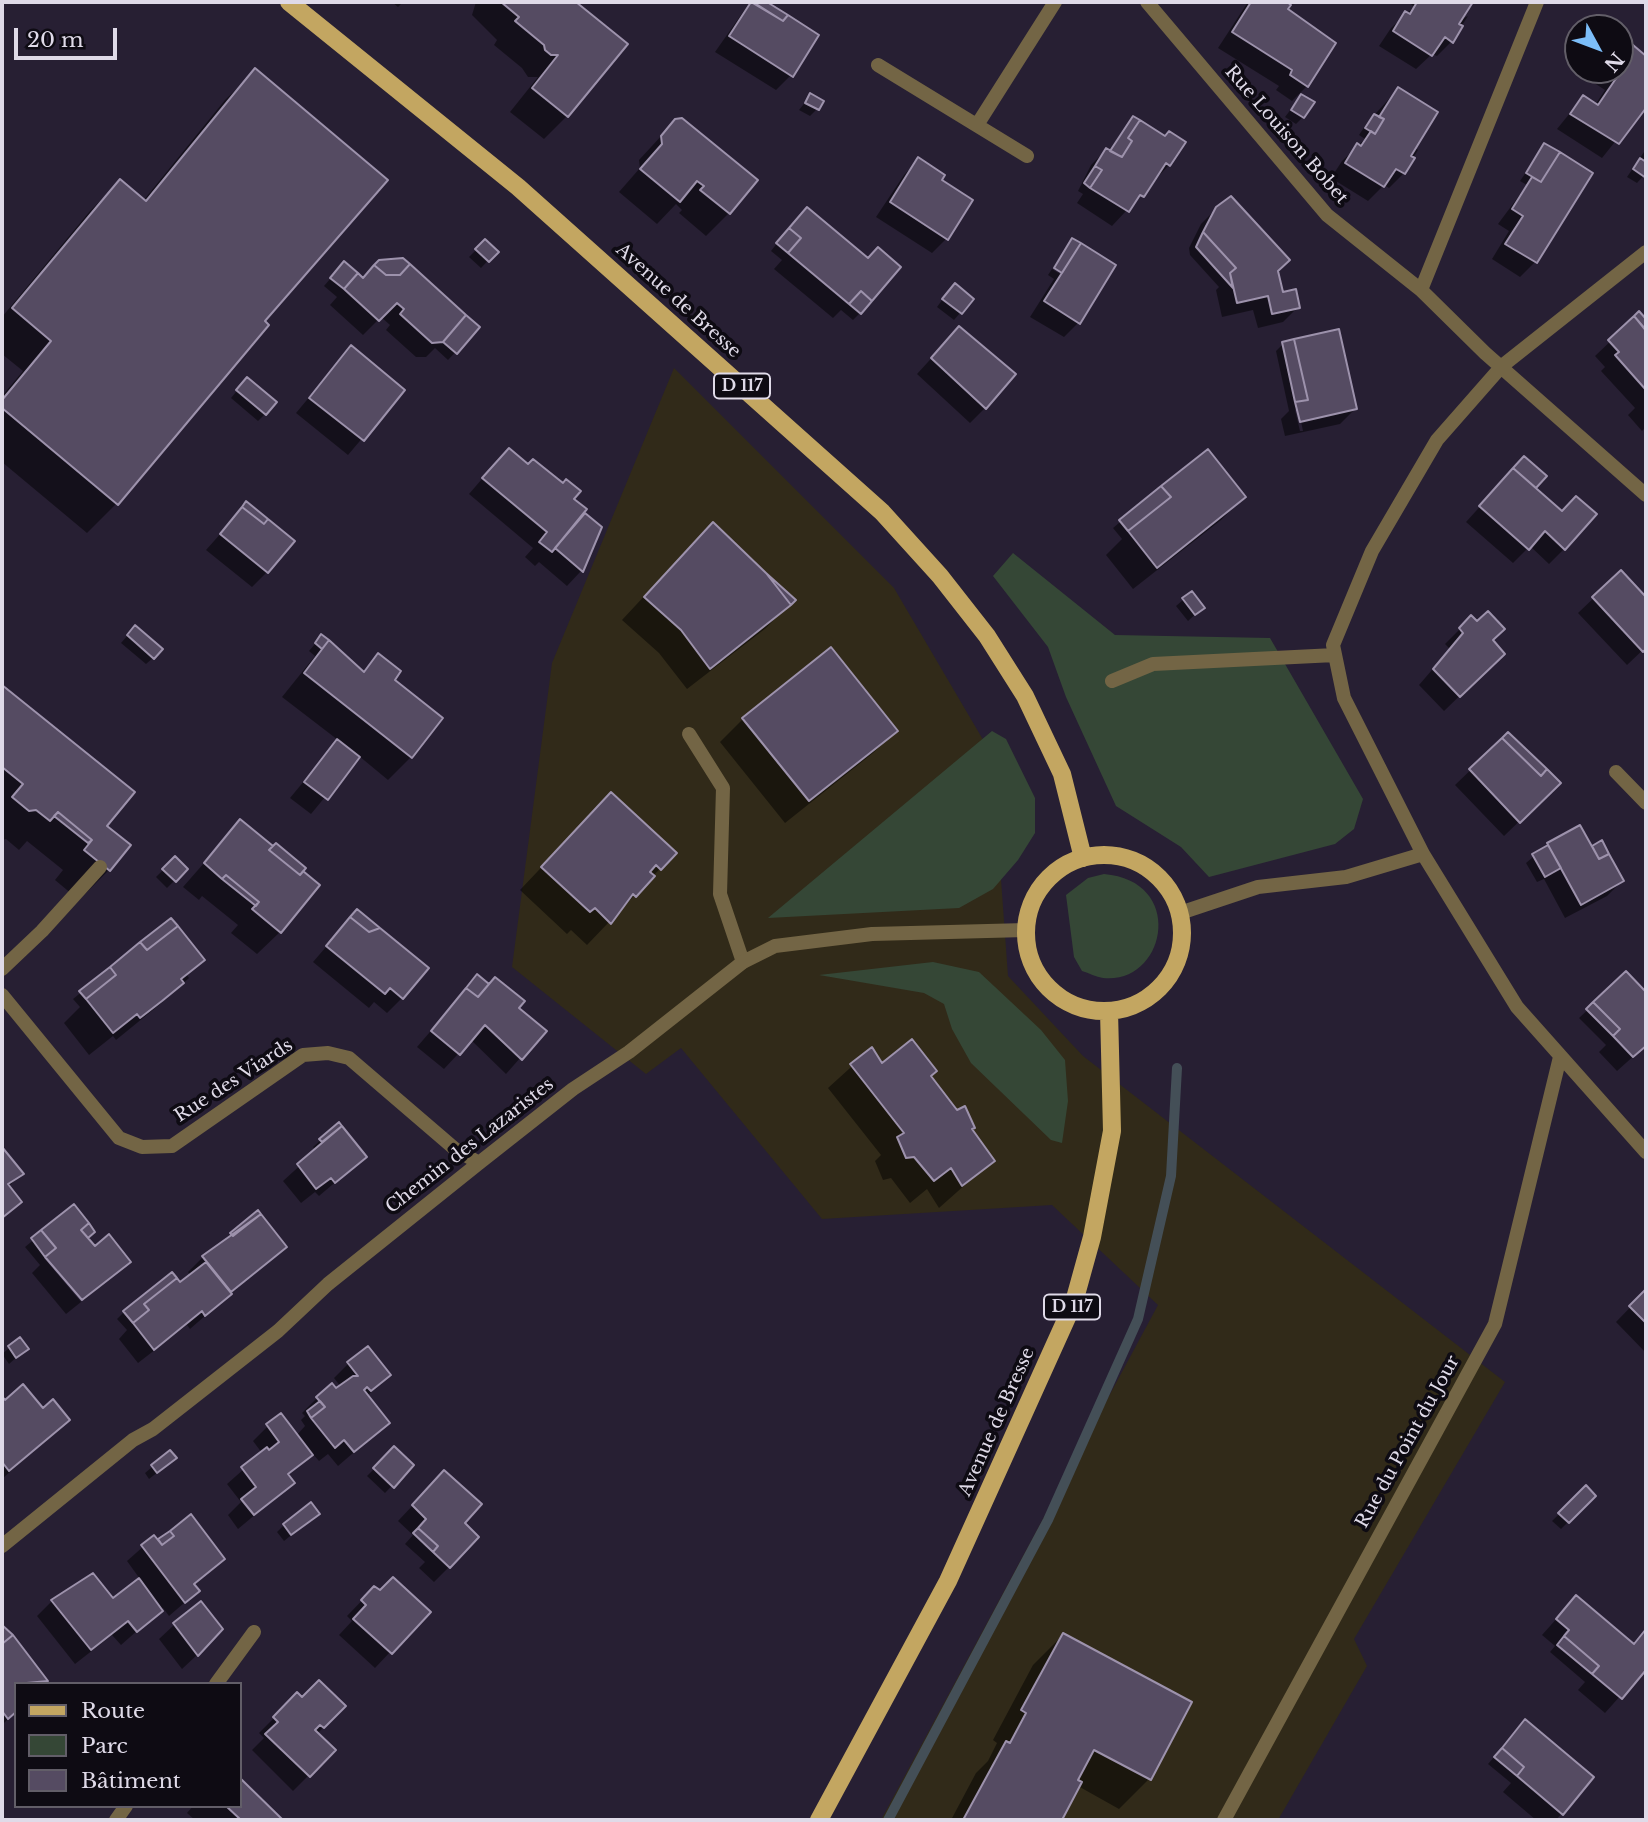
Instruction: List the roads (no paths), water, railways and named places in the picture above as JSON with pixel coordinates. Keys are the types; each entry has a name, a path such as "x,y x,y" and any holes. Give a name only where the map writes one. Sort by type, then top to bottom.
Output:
{"main road":[{"name":"Avenue de Bresse","path":"289,2 518,187 882,512 940,576 987,636 1025,696 1062,774 1083,858"},
{"path":"1111,856 1142,864 1165,885 1180,913 1180,952 1161,986 1146,999 1128,1007 1109,1011 1077,1005 1049,988 1032,961 1026,930 1031,907 1042,886 1059,869 1083,858 1111,856"},
{"name":"Avenue de Bresse","path":"819,1820 948,1581 1074,1302 1092,1237 1112,1131 1109,1011"}],"street":[{"path":"976,125 1055,2"},
{"name":"Rue Louison Bobet","path":"1147,2 1327,215 1421,290 1646,495"},
{"path":"1421,290 1537,2"},
{"path":"878,65 1027,156"},
{"path":"1646,252 1502,366 1437,440 1372,551 1333,645 1344,698 1423,854 1517,1007 1646,1152"},
{"path":"1112,681 1153,664 1335,655"},
{"path":"689,734 723,788 720,894 743,962"},
{"path":"1616,772 1646,803"},
{"path":"1180,913 1258,887 1346,877 1423,854"},
{"path":"2,969 42,932 100,867"},
{"name":"Chemin des Lazaristes","path":"2,1546 133,1440 153,1429 278,1331 328,1284 479,1163 573,1089 629,1052 743,962 775,946 872,934 1026,930"},
{"name":"Rue des Viards","path":"2,995 119,1138 142,1147 172,1146 303,1055 328,1053 349,1058 455,1149 479,1163"},
{"name":"Rue du Point du Jour","path":"1224,1820 1495,1324 1560,1057"},
{"path":"217,1682 254,1632"}],"waterway":[{"path":"888,1820 1048,1520 1138,1319 1171,1176 1177,1068"}]}
